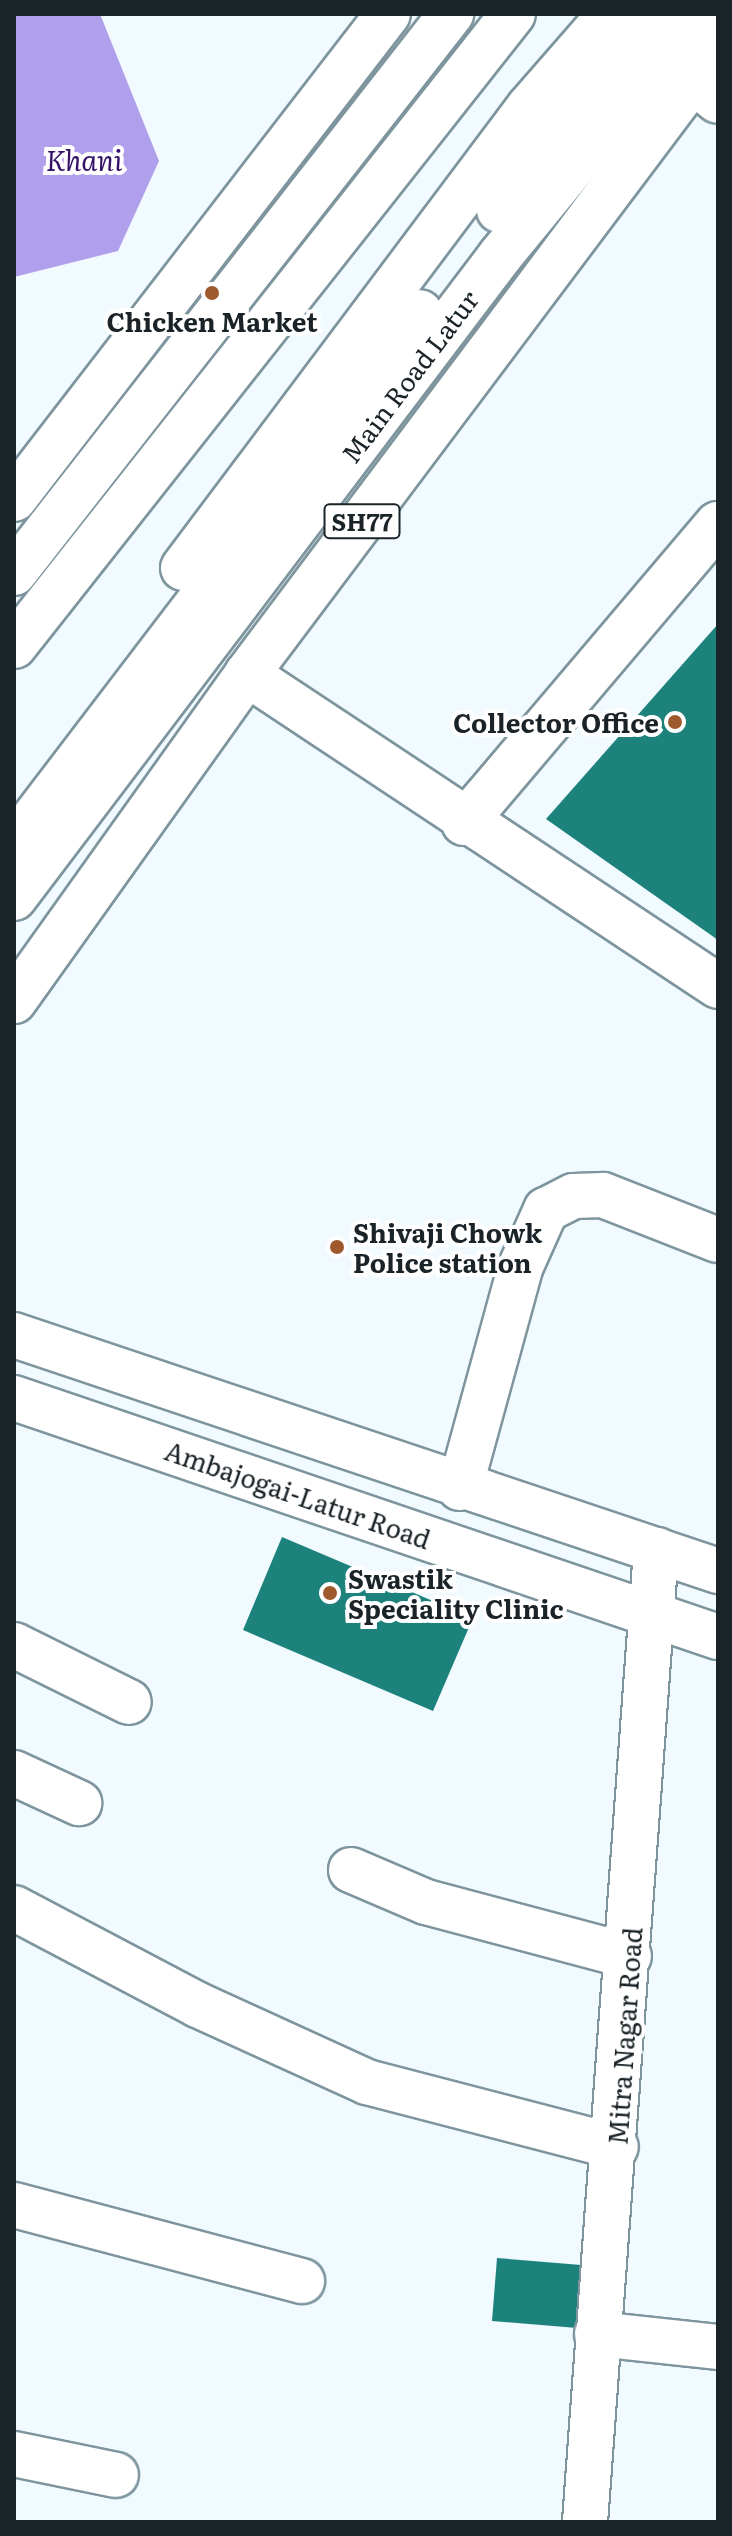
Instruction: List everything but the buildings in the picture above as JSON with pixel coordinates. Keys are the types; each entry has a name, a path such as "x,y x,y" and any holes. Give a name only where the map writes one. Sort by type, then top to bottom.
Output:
{"main road":[{"path":"14,499 388,14 423,52 459,83"},
{"path":"14,573 451,14"},
{"path":"14,646 513,14"},
{"path":"14,800 529,107 610,14"},
{"name":"Main Road Latur","path":"14,844 653,14"},
{"name":"Main Road Latur","path":"14,898 500,256 699,14"},
{"name":"SH77","path":"14,1001 247,674 709,76"},
{"path":"464,823 718,524"},
{"path":"247,674 464,823 718,986"},
{"path":"460,1488 520,1268 546,1210 574,1196 603,1195 718,1240"},
{"path":"14,1335 460,1488 718,1571"},
{"name":"Ambajogai-Latur Road","path":"14,1398 718,1637"},
{"name":"Mitra Nagar Road","path":"585,2522 597,2334 616,2147 656,1550"},
{"path":"14,1645 129,1702"},
{"path":"14,1773 79,1803"},
{"path":"351,1870 426,1902 629,1956"},
{"path":"14,1908 367,2082 616,2147"},
{"path":"14,2205 302,2281"},
{"path":"597,2334 718,2347"},
{"path":"14,2454 116,2475"}],"water":[{"name":"Khani","path":"14,14 100,14 159,161 118,251 14,277"}],"place":[{"name":"Chicken Market","path":"212,293"},
{"name":"Collector Office","path":"675,722"},
{"name":"Shivaji Chowk Police station","path":"337,1247"},
{"name":"Swastik Speciality Clinic","path":"330,1593"}]}
